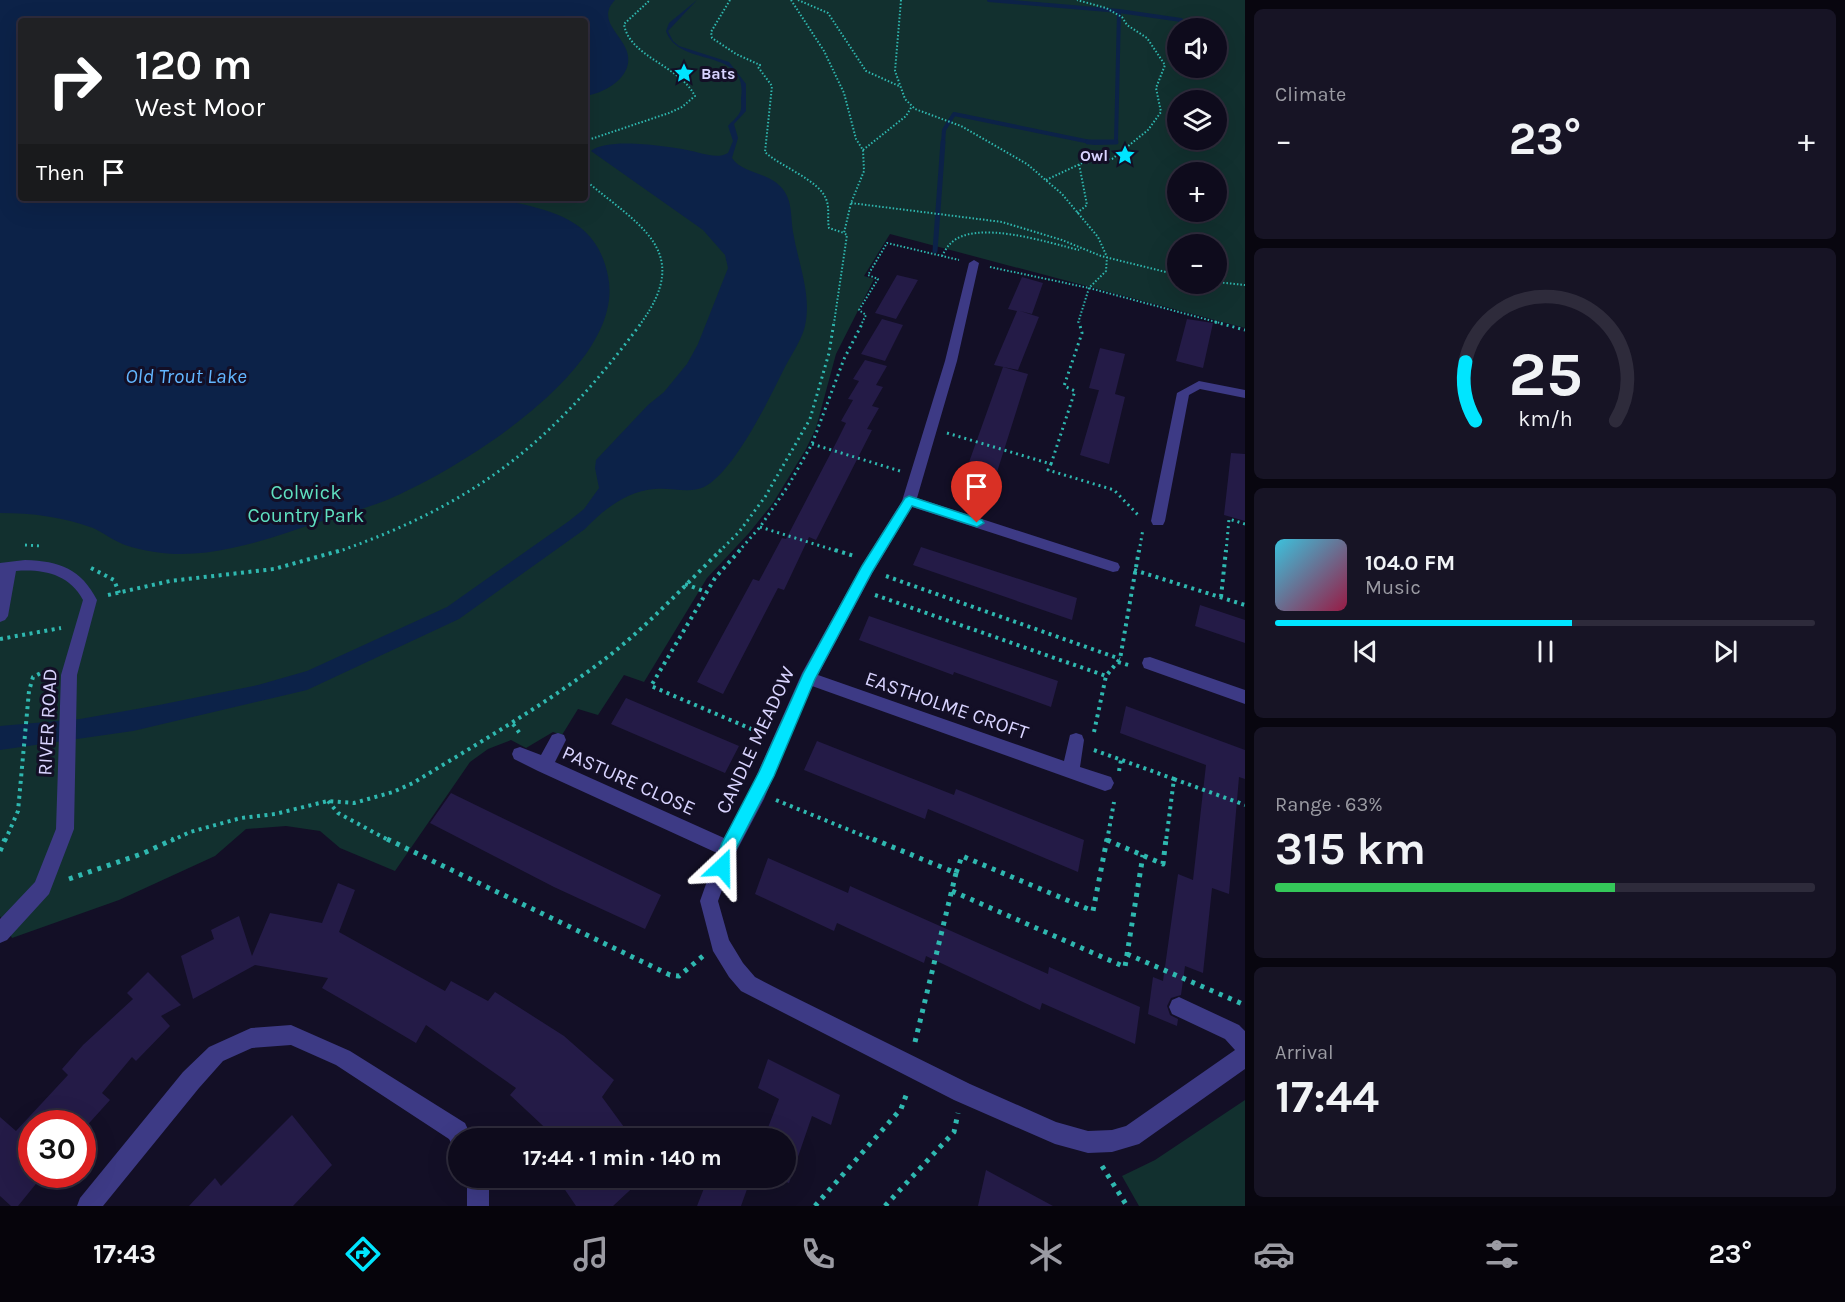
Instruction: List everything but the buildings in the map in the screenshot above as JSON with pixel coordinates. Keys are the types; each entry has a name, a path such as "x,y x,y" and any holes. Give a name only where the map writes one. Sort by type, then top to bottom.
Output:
{"street":[{"name":"CANDLE MEADOW","path":"974,263 932,429 909,501 856,588 808,678 758,792 728,849 709,901 720,944 736,970 748,984 962,1092 1055,1133 1088,1142 1112,1141 1131,1136 1245,1056"},
{"path":"1158,521 1183,393 1199,385 1245,394"},
{"path":"909,501 1113,567"},
{"path":"0,616 5,567 53,567 81,584 90,600"},
{"name":"RIVER ROAD","path":"0,933 42,888 65,829 69,675 90,600"},
{"path":"1150,663 1245,697"},
{"name":"EASTHOLME CROFT","path":"808,678 1112,786"},
{"name":"PASTURE CLOSE","path":"544,766 558,741"},
{"path":"1071,771 1084,744"},
{"name":"PASTURE CLOSE","path":"520,754 728,849"},
{"path":"1179,1007 1232,1032 1245,1046"},
{"path":"88,1206 191,1080 216,1054 251,1038 291,1035 343,1058 452,1128"},
{"path":"478,1188 478,1206"}],"path":[{"path":"588,140 669,113 682,107 695,96 693,88 640,49 626,34 624,24 650,0"},
{"path":"42,888 144,853 190,831 327,801 354,803 393,792 413,783 513,724 603,661 647,622 739,532 765,496 807,427 828,353 847,235 829,228 826,221 829,206 825,195 816,186 774,162 765,152 772,86 758,67 760,65 736,54 712,38 711,32 730,0"},
{"path":"791,0 824,51 844,93 856,139 863,150 864,171 851,203 844,233"},
{"path":"798,0 828,13 866,70 900,86"},
{"path":"901,0 895,71 905,99 925,113 961,126 1027,164 1062,195 1098,237 1107,257 1106,271 1089,288 1078,324 1082,333 1064,386 1075,391 1048,470 1114,490 1144,522 1120,659 1106,676 1084,744 1245,806"},
{"path":"1046,180 1079,164 1112,159 1148,130 1161,112 1155,88 1165,65 1147,38 1127,25 1122,17 1106,8 1077,0"},
{"path":"863,150 906,116 912,106"},
{"path":"1077,213 1087,205 1079,164"},
{"path":"0,639 61,629 90,600 169,582 267,571 355,545 422,518 458,499 501,470 552,430 607,369 654,307 663,281 665,266 658,247 588,183"},
{"path":"851,203 1002,222 1062,240 1086,251"},
{"path":"942,256 946,245 956,238 981,233 1003,234 1086,251 1167,273"},
{"path":"781,742 651,686 715,578 760,527 788,486 812,444 844,359 866,315 859,310 878,279 868,275 887,243 1089,288 1245,330"},
{"path":"1227,283 1245,285"},
{"path":"932,429 1051,464"},
{"path":"812,444 917,478"},
{"path":"1221,597 1229,519 1245,524"},
{"path":"760,527 1120,659"},
{"path":"1135,570 1245,605"},
{"path":"685,584 706,592"},
{"path":"856,588 1106,676"},
{"path":"0,851 18,810 29,691"},
{"path":"816,1206 900,1109 913,1068 956,873 962,856 1094,911 1107,840 1112,786 1121,760"},
{"path":"1107,840 1162,864 1174,779"},
{"path":"758,792 956,873"},
{"path":"327,801 338,813 411,852 670,975 679,975 720,944"},
{"path":"952,891 1125,968 1143,855"},
{"path":"1127,954 1245,1005"},
{"path":"885,1206 954,1132 962,1092"},
{"path":"1088,1142 1127,1206"}],"green space":[{"name":"Colwick Country Park","path":"0,0 1245,0 1245,328 890,234 864,276 874,279 836,354 816,428 806,449 773,503 749,533 707,578 644,682 624,675 598,715 578,709 562,735 553,732 526,748 511,740 488,749 470,762 395,871 340,848 320,831 286,826 246,829 215,856 119,900 12,938 0,916"},
{"path":"1245,1100 1245,1206 1139,1206 1122,1176 1155,1160"}],"water":[{"name":"Old Trout Lake","path":"0,0 615,0 608,13 609,19 626,49 627,67 618,81 610,87 588,95 588,18 18,18 18,201 507,201 550,212 566,219 592,240 602,256 608,276 607,310 593,344 567,377 535,408 461,461 387,500 358,510 254,543 205,553 178,554 138,549 125,545 93,528 59,518 0,513"},
{"path":"697,0 668,31 673,41 679,46 729,62 746,84 746,111 734,124 738,138 732,158 744,168 775,182 787,196 807,302 805,326 798,343 749,435 727,467 715,479 698,489 645,490 626,497 459,619 307,690 133,731 0,750 0,726 80,719 159,705 258,685 307,671 447,607 584,509 599,488 595,468 596,460 648,405 664,392 687,364 698,344 728,268 725,255 703,230 591,151 610,144 623,143 666,146 713,156 728,153 733,141 728,126 738,116 741,109 741,82 734,71 724,64 684,50 673,43 666,31 669,23"}],"waterway":[{"path":"989,0 1119,11"},
{"path":"1116,142 1119,11"},
{"path":"1119,11 1167,18"},
{"path":"943,143 944,130 954,114 1090,142"},
{"path":"935,251 943,142"},
{"path":"1090,142 1116,142"},
{"path":"1090,142 1116,142"}],"place":[{"name":"Bats","path":"684,73"},
{"name":"Owl","path":"1125,155"}],"route":[{"path":"722,867 728,849 766,776 808,678 867,569 909,501 977,523"}]}
